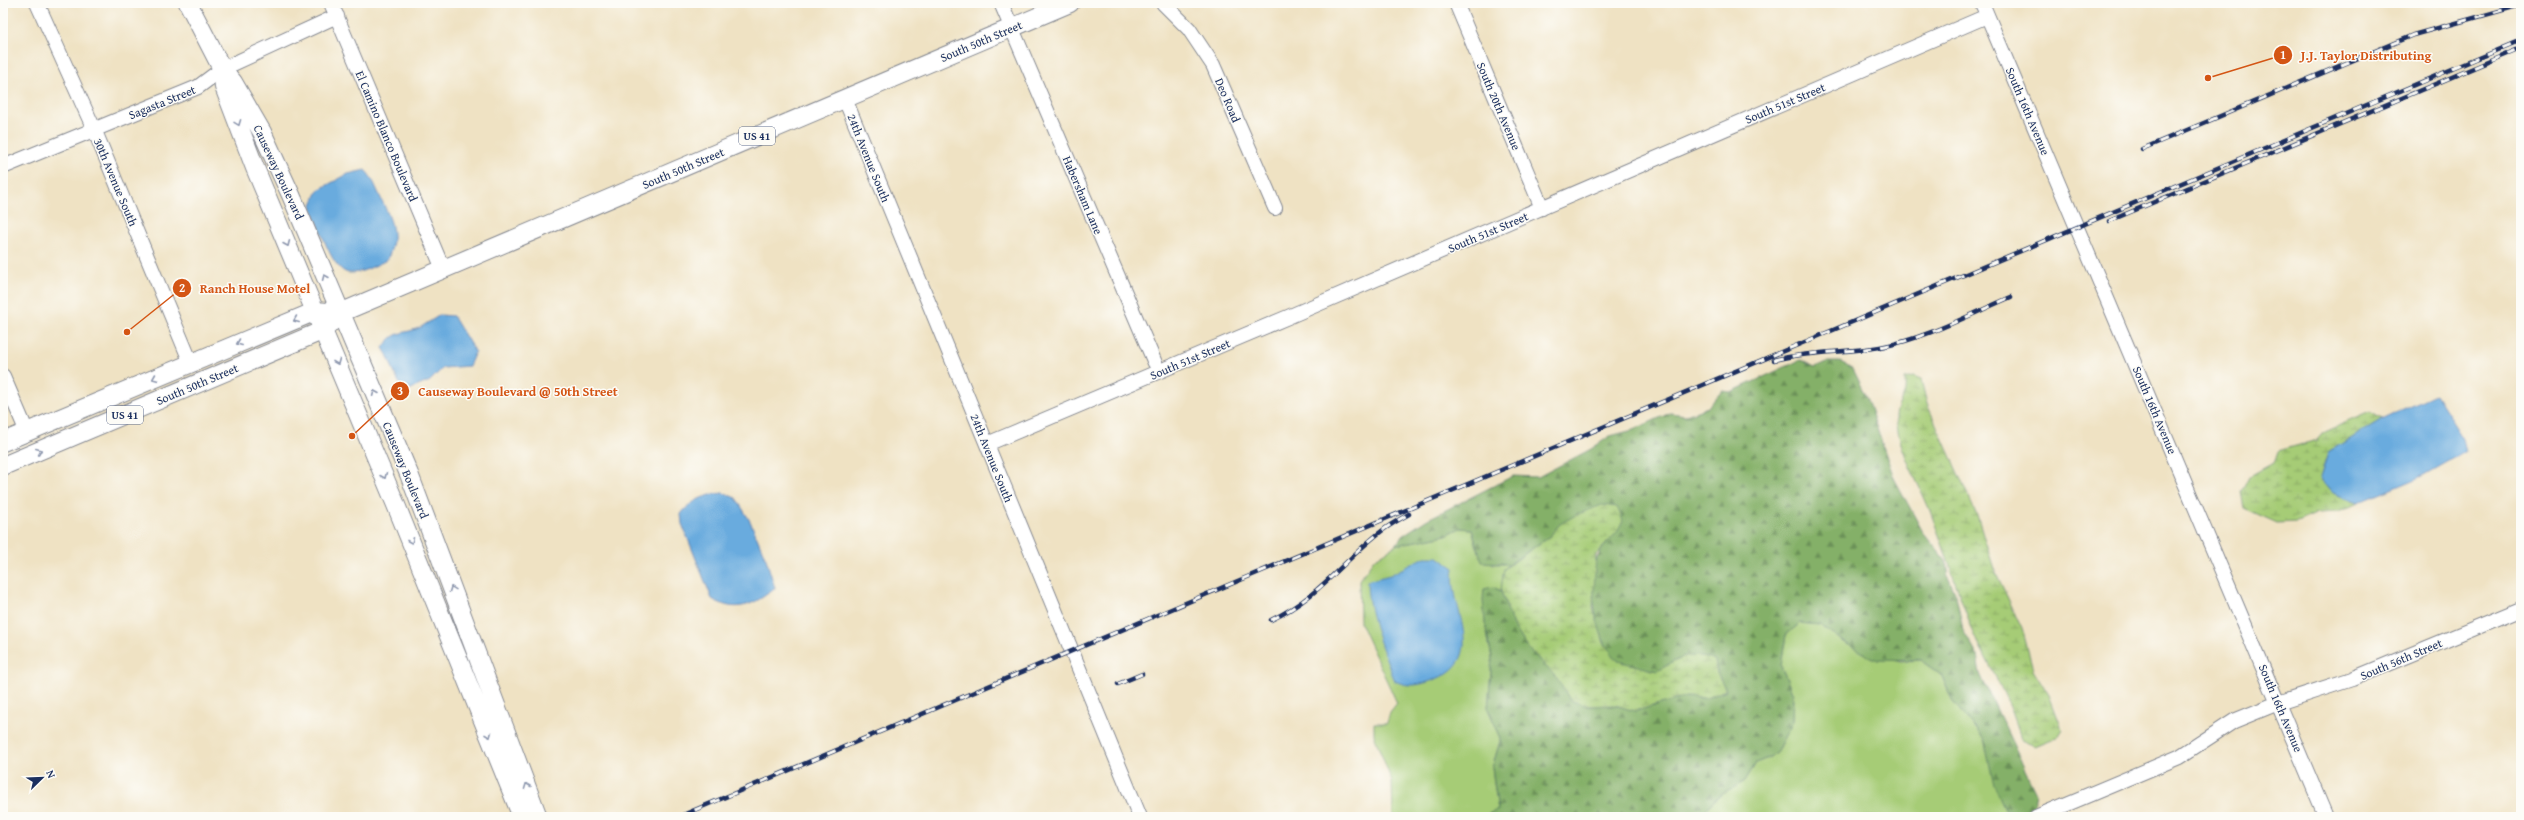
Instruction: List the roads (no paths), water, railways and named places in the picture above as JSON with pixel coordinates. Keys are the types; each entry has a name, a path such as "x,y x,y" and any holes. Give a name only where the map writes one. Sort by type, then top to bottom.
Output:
{"main road":[{"name":"Causeway Boulevard","path":"188,3 222,69 234,82 262,132 291,195 409,474 538,817"},
{"name":"South 50th Street","path":"3,466 324,330 340,313 1070,3"},
{"name":"Causeway Boulevard","path":"222,69 224,87 252,161 324,330 522,817"},
{"name":"South 50th Street","path":"3,442 316,311 340,313"},
{"path":"440,614 446,613 454,618 488,703 495,716 503,722"}],"street":[{"name":"30th Avenue South","path":"38,3 94,129 191,363"},
{"name":"El Camino Blanco Boulevard","path":"331,3 443,269"},
{"name":"Habersham Lane","path":"1001,3 1155,363"},
{"name":"Deo Road","path":"1163,3 1189,29 1213,65 1275,208"},
{"name":"South 20th Avenue","path":"1456,3 1542,208"},
{"name":"South 51st Street","path":"987,444 1542,208 1984,9"},
{"name":"South 16th Avenue","path":"1984,9 2326,817"},
{"name":"Sagasta Street","path":"3,167 198,87 222,69 337,16"},
{"name":"24th Avenue South","path":"845,98 1140,817"},
{"path":"3,376 27,432"},
{"name":"South 56th Street","path":"2036,817 2179,757 2234,721 2278,703 2352,679 2521,609"}],"water":[{"path":"365,170 370,175 387,211 392,226 393,242 387,260 363,271 349,273 337,264 331,255 311,207 318,190 348,174"},
{"path":"440,315 453,316 475,352 469,366 443,368 430,381 406,391 398,381 383,348 387,342 396,335 421,327"},
{"path":"2435,394 2463,439 2466,451 2422,476 2358,503 2333,493 2320,478 2328,453 2382,419"},
{"path":"723,493 736,498 750,521 766,559 775,588 760,599 745,606 729,606 712,599 682,524 681,514 695,501 711,495"},
{"path":"1425,557 1438,557 1454,568 1453,583 1463,629 1464,644 1461,657 1452,669 1436,679 1425,683 1410,685 1395,681 1376,631 1370,605 1367,581 1390,575"}],"railway":[{"path":"2142,149 2413,35 2521,5"},
{"path":"678,817 2521,40"},
{"path":"2109,221 2521,48"},
{"path":"1774,360 1800,355 1867,349 1897,343 1947,326 2011,297"},
{"path":"1271,620 1304,600 1318,589 1368,542 1386,528 1409,514"},
{"path":"1118,684 1142,674"}],"place":[{"name":"J.J. Taylor Distributing","path":"2208,78"},
{"name":"Ranch House Motel","path":"127,332"},
{"name":"Causeway Boulevard @ 50th Street","path":"352,436"}]}
